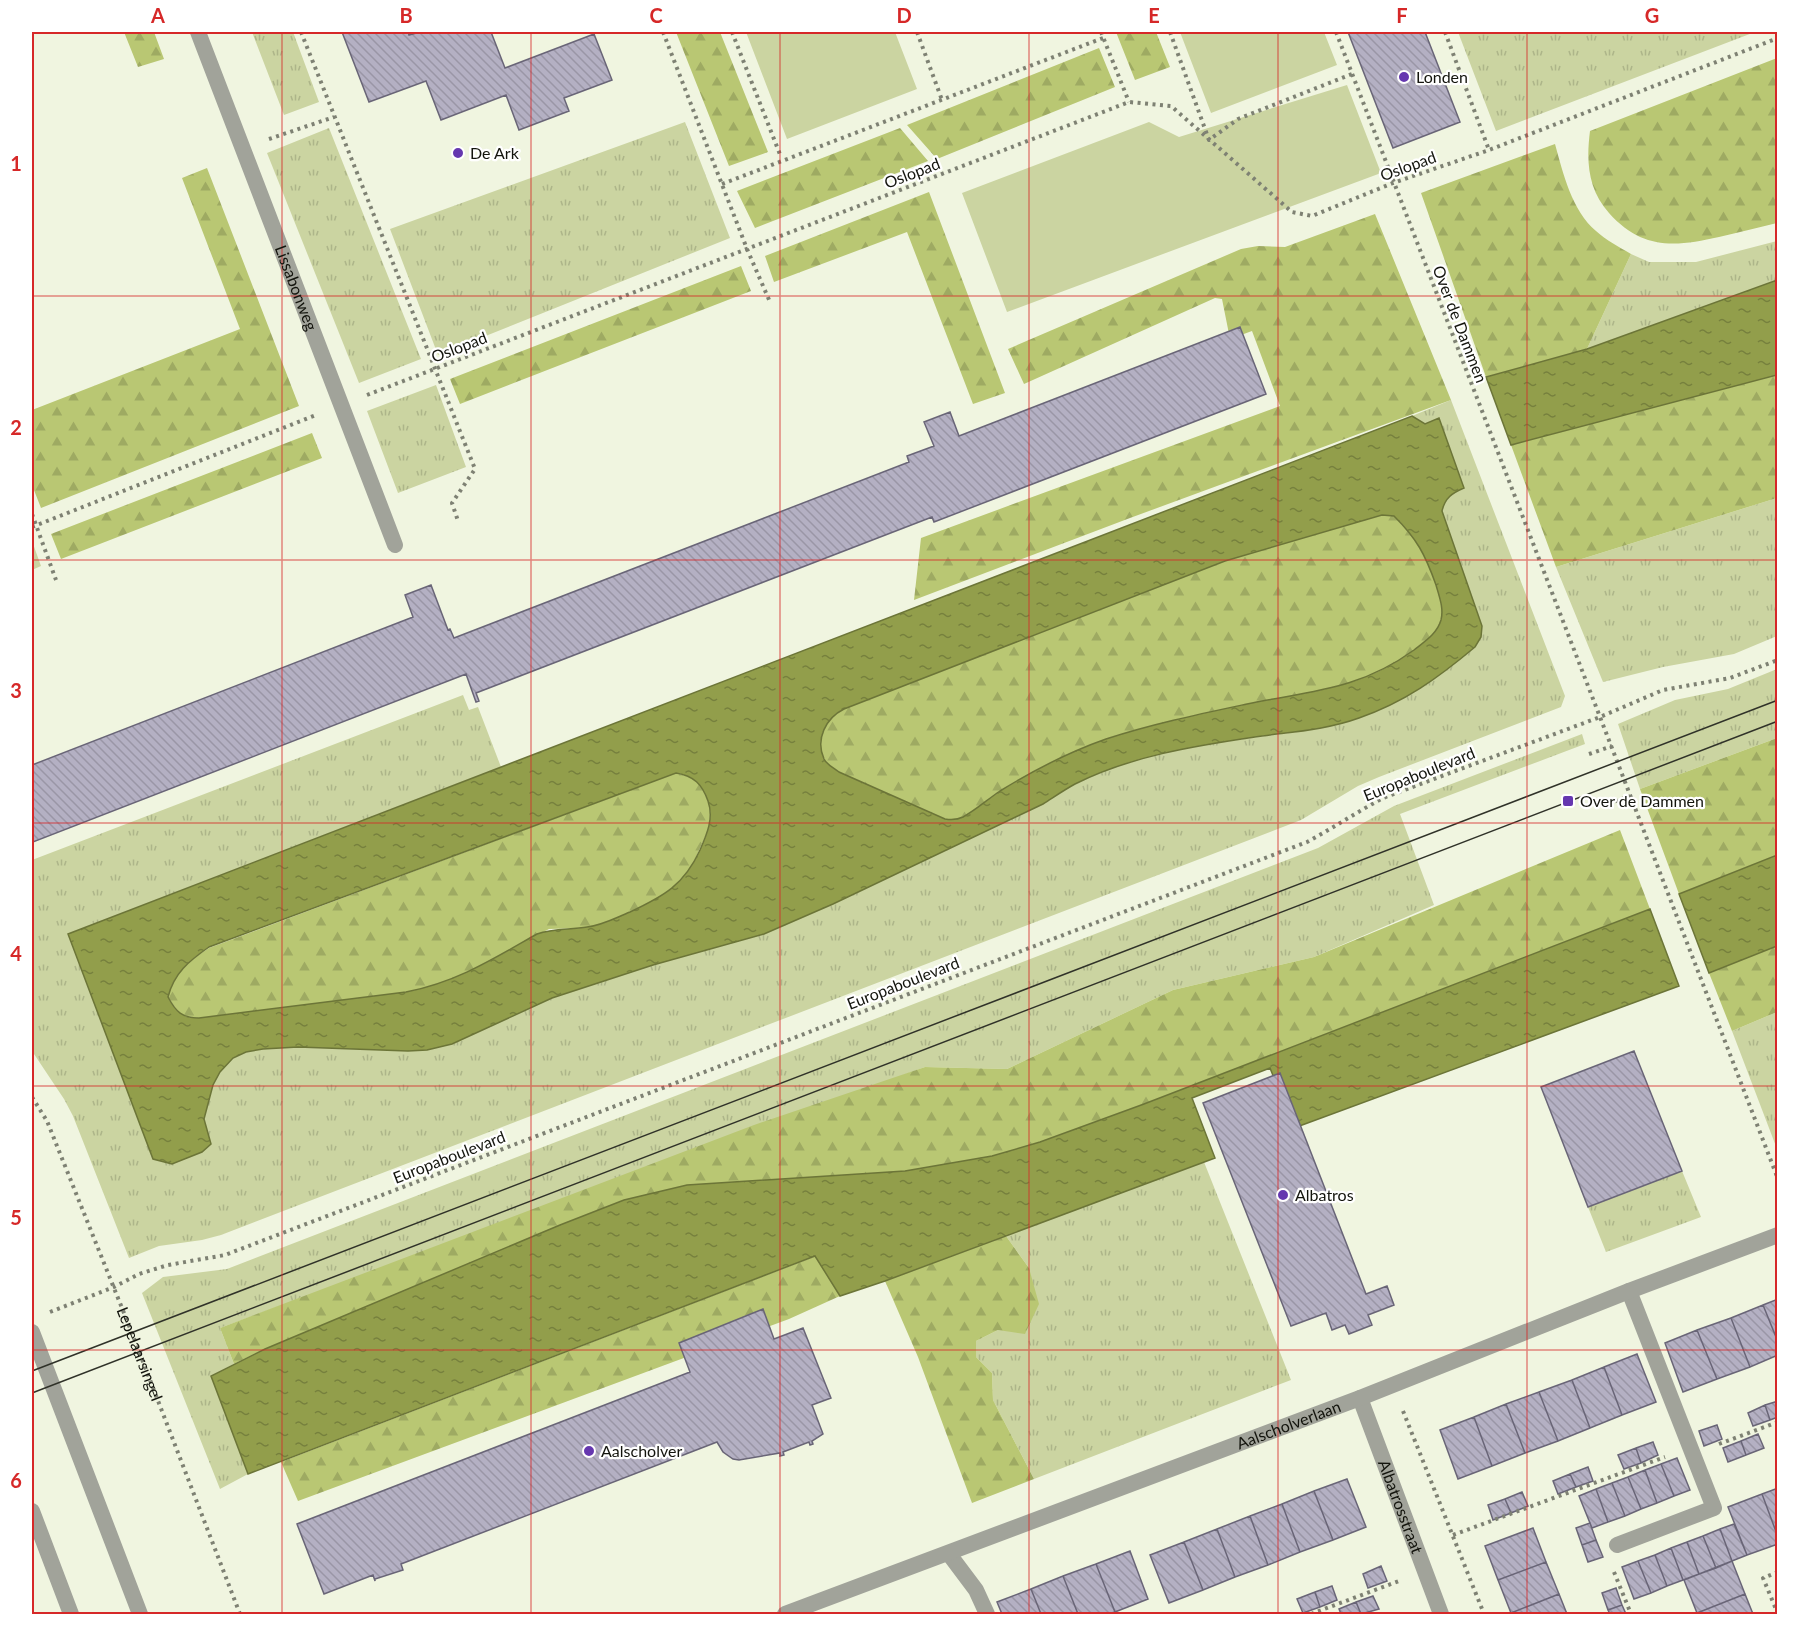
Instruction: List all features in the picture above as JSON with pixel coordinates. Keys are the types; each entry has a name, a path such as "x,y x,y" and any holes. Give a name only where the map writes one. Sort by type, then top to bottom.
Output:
{"street":[{"name":"Lissabonweg","path":"198,32 395,545"},
{"name":"Aalscholverlaan","path":"784,1614 1360,1398 1629,1291 1778,1235"},
{"path":"1617,1545 1714,1508 1629,1291"},
{"path":"32,1332 140,1614"},
{"name":"Albatrosstraat","path":"1360,1398 1441,1614"},
{"path":"32,1511 71,1614"},
{"path":"949,1554 976,1590 987,1614"}],"path":[{"path":"301,32 475,469 452,502 458,521"},
{"path":"663,32 747,249 770,302"},
{"path":"732,32 781,157"},
{"path":"917,32 942,100"},
{"path":"1101,32 1129,102"},
{"path":"1170,32 1209,140 1238,119 1352,74"},
{"name":"Over de Dammen","path":"1336,32 1778,1179"},
{"path":"1445,32 1489,150"},
{"path":"722,184 1103,38"},
{"name":"Oslopad","path":"34,526 436,368 1129,102 1171,106 1292,212 1312,216 1393,183 1489,150 1778,38"},
{"path":"243,148 334,117"},
{"path":"32,514 34,526 56,580"},
{"name":"Europaboulevard","path":"48,1313 114,1287 139,1274 168,1265 225,1255 1307,842 1339,826 1383,798 1600,717 1663,690 1730,678 1778,660"},
{"path":"1589,754 1612,746"},
{"path":"1608,804 1630,796"},
{"name":"Lepelaarsingel","path":"32,1097 47,1121 114,1287 240,1614"},
{"path":"1392,1385 1484,1614"},
{"path":"1453,1535 1778,1422"},
{"path":"1617,1545 1612,1565 1631,1614"},
{"path":"1311,1614 1425,1572"},
{"path":"1778,1572 1763,1578 1778,1614"}],"green space":[{"path":"124,32 154,32 164,59 138,67"},
{"path":"252,32 293,32 319,102 284,115"},
{"path":"676,32 720,32 768,152 729,166"},
{"path":"746,32 895,32 917,89 787,139"},
{"path":"1116,32 1156,32 1170,67 1135,80"},
{"path":"1180,32 1324,32 1337,65 1211,113"},
{"path":"1458,32 1755,32 1496,131"},
{"path":"1099,48 1115,87 937,159 907,125"},
{"path":"1777,58 1777,223 1703,240 1674,244 1660,243 1634,234 1609,213 1597,194 1590,175 1588,154 1590,131"},
{"path":"1347,85 1381,173 1007,312 962,193 1149,122 1179,137"},
{"path":"685,122 730,238 438,355 390,229"},
{"path":"329,128 421,359 359,383 267,153"},
{"path":"900,128 928,161 755,228 737,191"},
{"path":"1555,144 1570,191 1581,213 1600,234 1631,254 1587,349 1486,377 1421,193"},
{"path":"207,168 299,406 41,508 32,485 32,410 240,329 182,178"},
{"path":"929,192 1005,393 973,404 907,232 774,282 765,256"},
{"path":"1375,214 1451,400 914,600 921,538 1280,406 1252,331 1230,339 1222,299 1215,298 1024,384 1008,349 1241,249 1258,246 1285,247"},
{"path":"1777,241 1777,280 1587,349 1631,254 1649,262 1696,262"},
{"path":"741,266 751,291 460,404 450,379"},
{"path":"1777,375 1777,498 1556,567 1511,445"},
{"path":"436,385 466,467 398,493 367,411"},
{"path":"1451,400 1565,696 1561,707 1358,786 1301,820 221,1235 159,1246 129,1258 73,1116 32,1051 32,860 463,695 469,710 478,707 501,767 68,934 204,1119 213,1085 220,1072 233,1058 246,1052 298,1047 408,1051 452,1044 552,998 653,965 764,934 833,904 1043,804 1075,784 1117,767 1183,749 1306,731 1346,722 1376,712 1420,688 1475,647 1482,626 1442,511 1450,496 1464,488 1439,419 1425,424 1412,416"},
{"path":"312,433 322,458 61,559 51,534"},
{"path":"1777,498 1777,636 1734,654 1663,667 1603,682 1556,567"},
{"path":"1382,515 1394,516 1420,548 1436,585 1442,616 1433,634 1426,641 1394,663 1374,673 1313,692 1194,716 1106,739 1039,769 1000,791 968,814 952,820 945,819 839,772 824,759 821,744 824,730 832,718 844,709 1225,561"},
{"path":"32,541 41,566 32,570"},
{"path":"1777,669 1777,738 1640,789 1618,724 1675,700 1728,689"},
{"path":"1582,734 1585,744 1400,814 1434,905 1314,957 1173,990 1007,1069 925,1067 220,1328 234,1364 211,1376 248,1474 220,1489 142,1293 163,1277 227,1269 1318,848 1394,806"},
{"path":"1777,738 1777,855 1679,894 1640,789"},
{"path":"676,773 693,778 700,784 709,803 709,828 692,866 679,883 661,897 602,925 549,929 453,980 430,988 406,992 199,1018 180,1015 168,997 174,981 183,968 209,948"},
{"path":"1620,830 1650,909 1040,1142 992,1156 905,1171 687,1185 624,1201 265,1349 234,1364 220,1328 754,1125 925,1067 1007,1069 1173,990 1314,957"},
{"path":"1777,946 1777,1012 1732,1031 1709,973"},
{"path":"1777,1012 1777,1149 1732,1031"},
{"path":"1204,1162 1291,1380 1034,1479 993,1400 992,1373 976,1357 976,1341 998,1330 1029,1268 1006,1236"},
{"path":"1682,1171 1701,1217 1606,1252 1588,1207"},
{"path":"1006,1236 1029,1268 1039,1304 1025,1334 998,1330 976,1341 976,1357 992,1373 993,1400 1034,1479 972,1503 918,1357 885,1281"},
{"path":"816,1256 840,1296 789,1319 298,1501 281,1462"}],"water":[{"path":"1777,280 1777,375 1511,445 1486,377 1587,349"},
{"path":"1412,416 1425,424 1439,418 1464,488 1450,496 1442,511 1482,626 1481,637 1475,647 1448,669 1391,705 1334,725 1186,748 1118,766 1075,784 1043,804 833,904 764,934 653,965 552,998 452,1044 427,1050 408,1051 298,1047 246,1052 233,1058 220,1072 213,1085 204,1119 211,1144 202,1152 172,1164 153,1159 68,934","holes":["1382,515 1394,516 1420,548 1436,585 1442,616 1433,634 1426,641 1394,663 1374,673 1313,692 1194,716 1106,739 1039,769 1000,791 968,814 952,820 945,819 839,772 824,759 821,744 824,730 832,718 844,709 1225,561","676,773 688,776 703,790 710,807 707,832 694,862 680,881 663,895 630,912 593,926 537,934 458,976 406,992 199,1018 188,1017 180,1013 168,997 178,974 209,947"]},
{"path":"1777,855 1777,946 1709,973 1679,894"},
{"path":"1650,909 1679,986 1294,1128 1270,1068 1192,1098 1215,1158 840,1296 815,1256 248,1474 211,1376 265,1349 624,1200 687,1185 905,1171 992,1156 1040,1142 1144,1104"}],"building":[{"path":"342,32 408,32 409,35 420,32 491,32 505,68 594,34 612,80 564,98 569,111 519,130 506,95 441,120 426,81 369,102"},
{"name":"Londen","path":"1348,32 1425,32 1460,122 1393,148"},
{"path":"1240,327 1266,394 934,522 932,517 476,693 479,701 476,702 466,674 33,842 32,765 413,617 405,595 431,585 448,630 450,629 454,638 909,462 907,456 934,446 924,422 950,412 959,436"},
{"path":"1634,1051 1682,1171 1588,1207 1541,1087"},
{"name":"Albatros","path":"1280,1073 1366,1294 1387,1286 1394,1305 1368,1315 1372,1325 1349,1334 1345,1325 1332,1330 1326,1313 1291,1326 1203,1103"},
{"path":"1778,1299 1778,1342 1763,1305"},
{"path":"1763,1305 1778,1342 1778,1355 1750,1367 1731,1318"},
{"name":"Aalscholver","path":"763,1309 774,1339 803,1328 831,1398 812,1405 823,1434 812,1441 813,1444 810,1445 809,1442 783,1452 784,1455 780,1456 780,1453 739,1460 723,1452 717,1442 401,1564 403,1570 375,1579 375,1581 373,1575 324,1594 297,1524 690,1372 679,1343"},
{"path":"1731,1318 1750,1367 1717,1379 1697,1330"},
{"path":"1697,1330 1717,1379 1683,1392 1665,1343"},
{"path":"1637,1354 1656,1402 1622,1415 1604,1367"},
{"path":"1604,1367 1622,1415 1590,1428 1572,1380"},
{"path":"1572,1380 1590,1428 1558,1441 1539,1392"},
{"path":"1539,1392 1558,1441 1525,1453 1506,1404"},
{"path":"1778,1401 1778,1417 1770,1420 1765,1405"},
{"path":"1506,1404 1525,1453 1492,1466 1474,1417"},
{"path":"1765,1405 1770,1420 1753,1426 1748,1413"},
{"path":"1474,1417 1492,1466 1458,1479 1440,1430"},
{"path":"1717,1425 1722,1439 1704,1446 1699,1431"},
{"path":"1758,1434 1764,1448 1746,1455 1741,1441"},
{"path":"1741,1441 1746,1455 1728,1462 1723,1448"},
{"path":"1653,1442 1658,1455 1641,1463 1636,1448"},
{"path":"1636,1448 1641,1463 1624,1469 1618,1455"},
{"path":"1677,1458 1690,1490 1674,1496 1661,1464"},
{"path":"1661,1464 1674,1496 1657,1503 1645,1470"},
{"path":"1588,1467 1593,1481 1576,1487 1570,1474"},
{"path":"1645,1470 1657,1503 1641,1509 1628,1477"},
{"path":"1570,1474 1576,1487 1558,1494 1553,1481"},
{"path":"1628,1477 1641,1509 1625,1516 1612,1483"},
{"path":"1347,1479 1366,1527 1333,1540 1314,1491"},
{"path":"1612,1483 1625,1516 1608,1522 1596,1489"},
{"path":"1778,1488 1778,1537 1762,1494"},
{"path":"1596,1489 1608,1522 1592,1528 1579,1496"},
{"path":"1314,1491 1333,1540 1300,1552 1282,1504"},
{"path":"1522,1492 1528,1506 1511,1513 1505,1499"},
{"path":"1762,1494 1778,1537 1778,1544 1747,1555 1728,1507"},
{"path":"1505,1499 1511,1513 1493,1520 1488,1505"},
{"path":"1282,1504 1300,1552 1268,1565 1250,1516"},
{"path":"1250,1516 1268,1565 1235,1577 1217,1529"},
{"path":"1590,1523 1596,1540 1582,1545 1576,1528"},
{"path":"1734,1524 1747,1555 1732,1561 1720,1529"},
{"path":"1533,1528 1546,1562 1498,1580 1485,1546"},
{"path":"1217,1529 1235,1577 1203,1590 1184,1542"},
{"path":"1720,1529 1732,1561 1716,1568 1703,1536"},
{"path":"1703,1536 1716,1568 1699,1574 1687,1542"},
{"path":"1596,1540 1603,1557 1588,1562 1582,1545"},
{"path":"1184,1542 1203,1590 1169,1603 1150,1555"},
{"path":"1687,1542 1699,1574 1683,1580 1671,1548"},
{"path":"1671,1548 1683,1580 1667,1586 1655,1555"},
{"path":"1130,1551 1148,1599 1115,1612 1096,1564"},
{"path":"1655,1555 1667,1586 1651,1593 1638,1561"},
{"path":"1638,1561 1651,1593 1634,1599 1622,1567"},
{"path":"1732,1561 1745,1594 1697,1613 1684,1580"},
{"path":"1546,1562 1559,1594 1511,1613 1498,1580"},
{"path":"1096,1564 1115,1612 1078,1614 1063,1576"},
{"path":"1381,1566 1387,1581 1368,1588 1363,1574"},
{"path":"1063,1576 1078,1614 1041,1614 1031,1589"},
{"path":"1332,1586 1337,1600 1320,1607 1315,1592"},
{"path":"1616,1588 1622,1605 1608,1610 1602,1593"},
{"path":"1031,1589 1041,1614 1002,1614 997,1602"},
{"path":"1315,1592 1320,1607 1303,1613 1297,1599"},
{"path":"1559,1594 1567,1614 1511,1614 1511,1613"},
{"path":"1745,1594 1753,1614 1697,1614 1697,1613"},
{"path":"1373,1596 1379,1609 1361,1614 1356,1602"},
{"path":"1356,1602 1361,1614 1341,1614 1339,1609"},
{"path":"1622,1605 1626,1614 1610,1614 1608,1610"}],"tram line":[{"path":"32,1371 1778,700"},
{"path":"32,1393 1778,721"}],"place":[{"name":"Londen","path":"1404,77"},
{"name":"De Ark","path":"458,153"},
{"name":"Over de Dammen","path":"1568,801"},
{"name":"Albatros","path":"1283,1195"},
{"name":"Aalscholver","path":"589,1451"}]}
